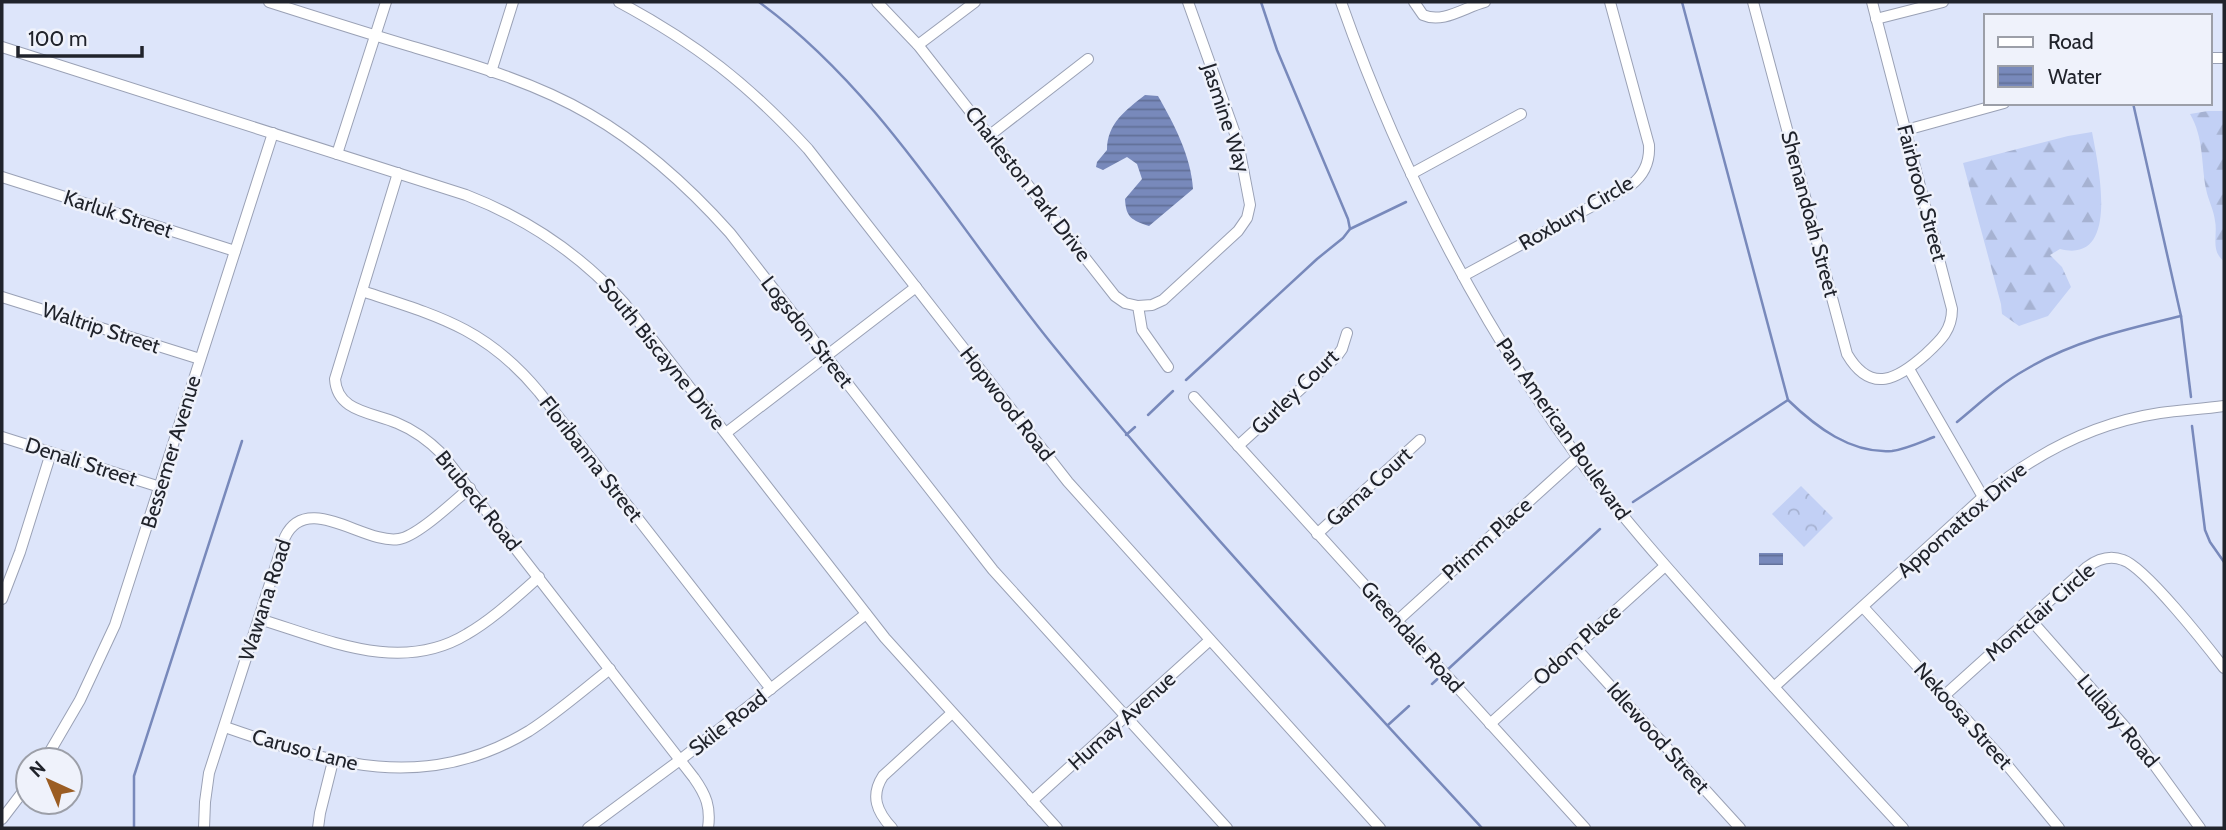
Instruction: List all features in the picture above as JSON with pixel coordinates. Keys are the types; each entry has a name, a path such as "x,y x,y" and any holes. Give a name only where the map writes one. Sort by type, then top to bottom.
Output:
{"street":[{"name":"Logsdon Street","path":"269,2 491,72 552,95 622,135 656,160 688,188 730,233 993,570 1227,828"},
{"path":"337,154 386,2"},
{"path":"491,72 513,2"},
{"name":"Hopwood Road","path":"620,2 706,54 764,103 808,149 1068,482 1380,828"},
{"name":"Charleston Park Drive","path":"877,2 918,45 1115,296 1125,303 1138,306"},
{"path":"918,45 975,2"},
{"name":"Jasmine Way","path":"1138,306 1152,305 1167,296 1238,231 1245,223 1250,209 1238,142 1188,2"},
{"name":"Pan American Boulevard","path":"1341,2 1381,106 1411,174 1463,276 1502,344 1577,457 1665,566 1902,828"},
{"path":"1414,2 1423,15 1434,18 1485,2"},
{"name":"Roxbury Circle","path":"1463,276 1631,184 1646,168 1649,145 1610,2"},
{"name":"Shenandoah Street","path":"1753,2 1847,354 1857,369 1872,378 1891,378 1909,369"},
{"name":"Fairbrook Street","path":"1872,2 1952,309 1952,323 1945,335 1909,369"},
{"path":"1877,19 1943,2"},
{"name":"South Biscayne Drive","path":"2,47 466,195 502,210 580,259 624,303 866,614 1057,828"},
{"path":"990,135 1088,59"},
{"path":"1906,130 1997,105"},
{"path":"1411,174 1521,114"},
{"name":"Bessemer Avenue","path":"53,746 105,650 132,575 273,133"},
{"name":"Brubeck Road","path":"398,173 335,379 338,394 348,405 396,422 421,435 442,454 680,760 707,799 708,828"},
{"name":"Karluk Street","path":"2,177 235,251"},
{"path":"726,433 916,287"},
{"name":"Floribanna Street","path":"362,291 459,325 489,344 517,368 771,689"},
{"name":"Waltrip Street","path":"2,297 200,359"},
{"path":"1138,306 1142,330 1168,367"},
{"name":"Gurley Court","path":"1238,446 1337,356 1347,333"},
{"path":"1909,369 1983,497"},
{"path":"1194,397 1238,446"},
{"name":"Appomattox Drive","path":"1774,687 1983,497 2038,456 2070,440 2131,419 2224,406"},
{"name":"Denali Street","path":"2,437 160,487"},
{"name":"Gama Court","path":"1317,534 1420,440"},
{"name":"Greendale Road","path":"1238,446 1585,828"},
{"path":"2,599 20,552 51,453"},
{"name":"Primm Place","path":"1397,621 1577,457"},
{"name":"Wawana Road","path":"204,828 209,774 285,537 296,522 317,518 386,539 401,539 416,532 470,488"},
{"name":"Montclair Circle","path":"1945,695 2093,563 2107,558 2120,559 2138,569 2224,668"},
{"name":"Odom Place","path":"1490,724 1665,566"},
{"path":"259,619 353,648 386,654 410,653 446,644 469,633 539,577"},
{"name":"Nekoosa Street","path":"1863,607 1998,754 2059,828"},
{"name":"Skile Road","path":"588,828 680,760 866,614"},
{"name":"Lullaby Road","path":"2030,619 2134,737 2200,828"},
{"name":"Humay Avenue","path":"1032,801 1210,640"},
{"name":"Idlewood Street","path":"1575,647 1740,828"},
{"name":"Caruso Lane","path":"225,727 333,761 397,769 432,766 504,744 530,730 610,669"},
{"path":"892,828 876,805 879,782 952,713"},
{"path":"318,828 333,761"},
{"path":"2,819 14,803"}],"green space":[{"path":"2224,111 2224,261 2216,248 2216,226 2206,189 2200,141 2190,114"},
{"path":"2092,132 2101,187 2099,227 2092,242 2079,250 2060,249 2050,255 2062,267 2071,287 2048,316 2019,326 2002,314 1963,163"},
{"path":"1801,486 1833,518 1804,547 1772,514"}],"water":[{"path":"1145,95 1158,96 1170,118 1185,152 1193,189 1149,226 1131,217 1126,205 1125,199 1142,179 1137,164 1127,157 1103,170 1096,167 1107,150 1114,125"},
{"path":"1759,553 1783,553 1783,565 1759,565"}],"waterway":[{"path":"759,2 803,38 844,78 882,121 1021,304 1107,411 1265,592 1482,828"},
{"path":"1186,380 1350,229 1277,50 1261,2"},
{"path":"1682,2 1788,400 1822,429 1862,448 1892,451 1934,437"},
{"path":"2133,105 2181,316 2191,397"},
{"path":"1350,229 1406,202"},
{"path":"1957,422 2007,382 2062,351 2101,337 2181,316"},
{"path":"1148,415 1173,391"},
{"path":"1633,502 1788,400"},
{"path":"2192,426 2205,530 2224,562"},
{"path":"1126,435 1135,427"},
{"path":"134,828 134,776 242,441"},
{"path":"1432,684 1600,529"},
{"path":"1388,725 1409,706"}]}
